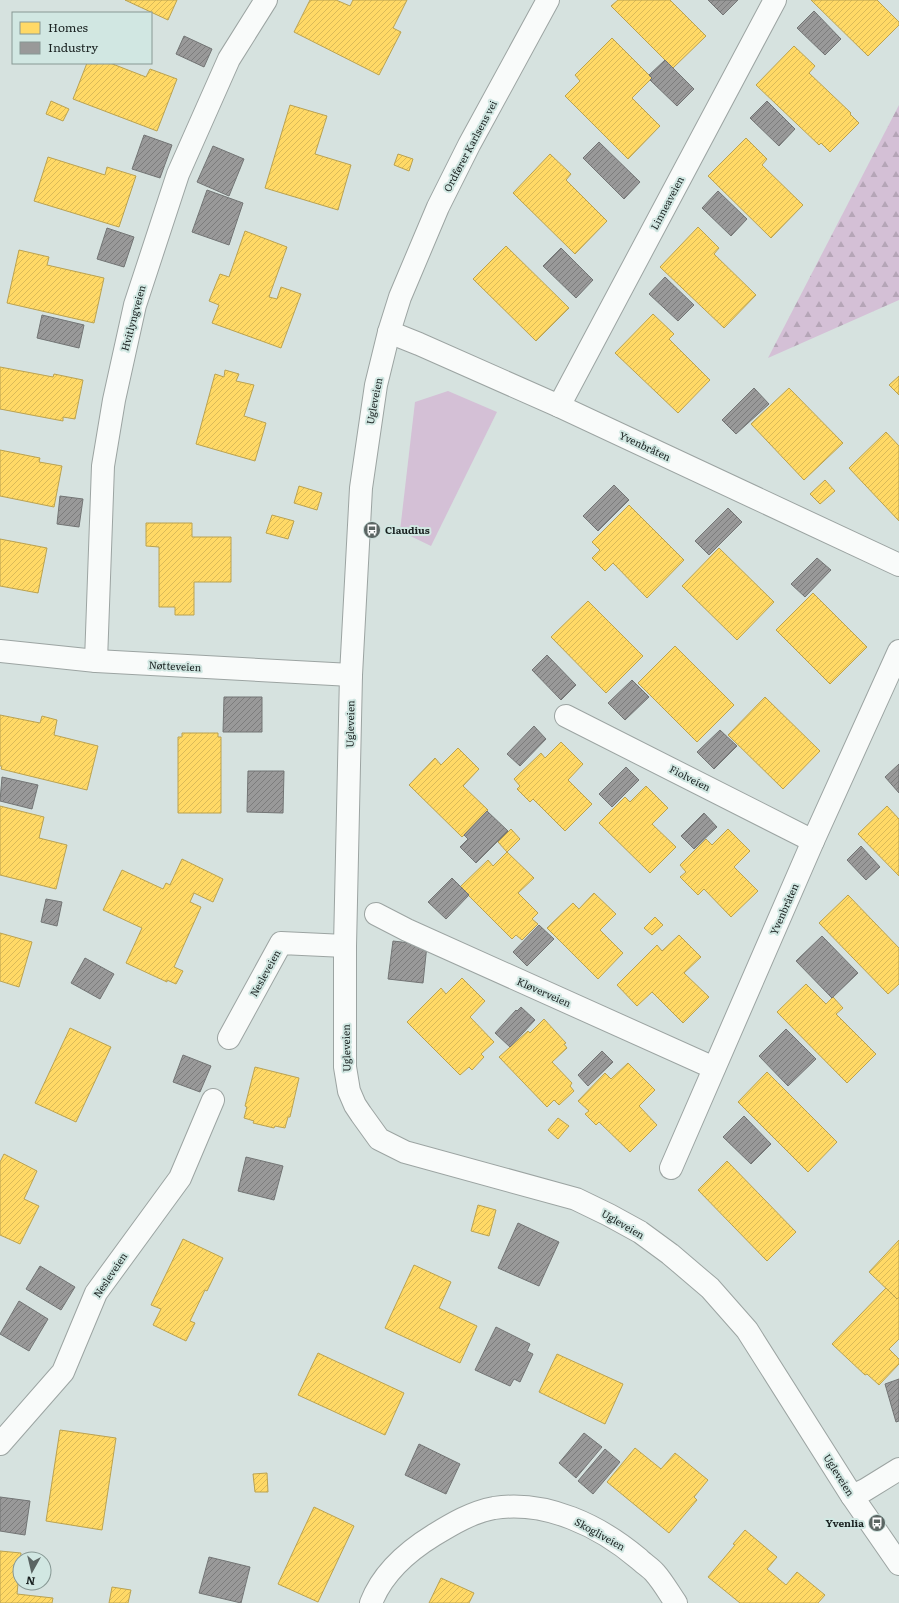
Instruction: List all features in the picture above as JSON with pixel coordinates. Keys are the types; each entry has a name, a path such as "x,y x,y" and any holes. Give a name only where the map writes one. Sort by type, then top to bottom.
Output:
{"street":[{"name":"Hvitlyngveien","path":"96,661 103,466 114,400 135,305 178,174 229,59 266,0"},
{"name":"Ordfører Karlsens vei","path":"400,297 438,207 548,0"},
{"name":"Linneaveien","path":"558,406 775,0"},
{"name":"Ugleveien","path":"400,297 389,332 376,385 361,488 351,676 345,946 345,1067 349,1091 355,1105 379,1139 405,1152 576,1199 610,1215 640,1232 670,1254 710,1288 747,1330 852,1496 899,1564"},
{"name":"Yvenbråten","path":"389,332 558,406 889,559 899,565"},
{"name":"Nøtteveien","path":"0,651 96,661 351,676"},
{"name":"Yvenbråten","path":"671,1168 813,841 899,651"},
{"name":"Fiolveien","path":"566,716 813,841"},
{"name":"Kløverveien","path":"376,914 407,930 714,1068"},
{"name":"Nesleveien","path":"229,1038 281,943 345,946"},
{"name":"Nesleveien","path":"0,1444 63,1372 96,1293 180,1178 213,1100"},
{"path":"852,1496 865,1490 899,1469"},
{"name":"Skogliveien","path":"371,1603 375,1592 392,1570 416,1546 438,1532 468,1516 494,1508 526,1507 556,1513 584,1523 621,1544 655,1573 676,1603"}],"green space":[{"path":"899,105 899,300 768,358"},
{"path":"448,391 497,412 431,546 400,531 415,402"}],"building: Homes":[{"path":"125,0 177,0 168,20"},
{"path":"310,0 336,0 350,6 353,0 407,0 393,28 401,32 379,75 294,32"},
{"path":"618,0 670,0 706,36 673,68 611,6"},
{"path":"811,0 877,0 899,22 899,25 868,56"},
{"path":"612,38 652,78 632,98 660,126 628,159 565,96 580,81 575,75"},
{"path":"794,46 815,66 809,73 851,113 850,114 859,123 830,152 821,143 819,145 756,85"},
{"path":"87,64 113,64 146,77 150,69 177,79 157,131 73,99"},
{"path":"51,101 69,109 63,121 46,114"},
{"path":"290,105 327,116 315,154 351,165 338,210 265,188"},
{"path":"746,138 767,159 762,165 803,205 771,238 708,176"},
{"path":"398,154 413,159 409,171 394,165"},
{"path":"550,154 571,174 566,180 607,221 575,254 513,193"},
{"path":"48,157 105,175 107,167 136,176 119,227 34,201"},
{"path":"698,227 719,248 714,254 756,295 724,328 660,267"},
{"path":"245,231 287,247 269,297 277,299 281,287 301,294 281,348 212,323 219,305 209,301 220,274 229,277"},
{"path":"506,246 569,308 536,341 473,279"},
{"path":"19,250 49,257 47,265 104,278 94,323 7,303"},
{"path":"653,314 674,334 669,339 710,380 678,413 615,353"},
{"path":"0,367 53,377 54,374 83,380 75,419 63,417 63,421 0,409"},
{"path":"225,370 239,374 236,381 254,385 244,416 266,423 255,461 196,444 215,374 224,377"},
{"path":"899,376 899,395 889,385"},
{"path":"789,388 843,443 804,480 751,424"},
{"path":"886,432 899,446 899,521 849,468"},
{"path":"0,450 40,458 39,462 62,466 54,507 0,496"},
{"path":"825,480 835,491 820,504 810,494"},
{"path":"299,486 322,493 317,510 294,503"},
{"path":"629,505 684,560 647,598 613,563 605,571 592,558 600,550 592,542"},
{"path":"272,515 294,521 288,539 266,533"},
{"path":"146,523 192,523 192,537 231,537 231,582 194,582 194,615 175,615 175,607 159,607 159,547 146,546"},
{"path":"0,539 47,548 38,593 0,586"},
{"path":"719,548 774,602 737,640 682,586"},
{"path":"813,593 867,647 830,684 776,630"},
{"path":"588,601 643,656 606,693 551,637"},
{"path":"675,646 734,705 697,742 638,683"},
{"path":"765,697 820,751 783,789 728,735"},
{"path":"0,715 40,723 42,716 57,720 54,735 98,746 87,790 1,769"},
{"path":"182,733 218,733 218,737 221,737 221,813 178,813 178,737 182,737"},
{"path":"561,742 583,764 568,780 592,804 565,831 533,799 530,802 517,789 520,786 514,779 541,753 545,758"},
{"path":"458,748 479,769 463,786 488,810 462,837 409,785 435,758 441,765"},
{"path":"646,786 668,808 652,824 676,847 650,873 599,823 625,797 630,802"},
{"path":"0,806 44,817 39,838 67,845 56,889 0,875"},
{"path":"887,806 899,819 899,876 858,834"},
{"path":"511,829 520,839 507,852 498,842"},
{"path":"728,829 750,851 734,867 758,891 731,917 704,889 698,895 680,877 686,872 680,865 706,839 712,845"},
{"path":"507,852 534,878 518,893 538,913 532,919 538,924 522,940 516,935 512,939 460,887 488,860 493,866"},
{"path":"182,859 223,879 213,902 194,893 190,902 201,907 174,967 183,971 176,984 167,980 167,982 126,963 142,928 103,910 122,870 163,889 166,883 170,885"},
{"path":"594,893 616,914 600,930 623,953 598,979 547,928 573,903 579,909"},
{"path":"848,895 899,948 899,984 888,994 819,923"},
{"path":"655,917 663,925 652,935 644,928"},
{"path":"0,933 32,942 19,987 0,981"},
{"path":"679,935 701,957 684,973 709,997 683,1023 652,992 637,1006 617,985 657,945 662,951"},
{"path":"462,978 485,1001 470,1017 494,1042 481,1054 484,1057 472,1070 469,1067 460,1075 407,1022 441,988 446,994"},
{"path":"806,984 826,1004 833,997 843,1008 836,1014 876,1054 847,1083 777,1012"},
{"path":"544,1019 566,1043 564,1044 567,1048 552,1062 572,1083 570,1086 574,1091 559,1105 554,1100 547,1107 499,1057 528,1031 530,1033"},
{"path":"70,1028 111,1047 76,1122 35,1103"},
{"path":"628,1063 655,1090 639,1106 657,1125 630,1152 599,1122 596,1125 585,1114 589,1111 578,1101 605,1073 611,1079"},
{"path":"255,1067 299,1078 290,1117 288,1117 285,1128 275,1126 274,1128 253,1123 254,1121 244,1118 247,1107 245,1106"},
{"path":"767,1072 837,1142 808,1172 738,1102"},
{"path":"558,1118 569,1126 558,1139 548,1130"},
{"path":"4,1154 37,1171 24,1199 39,1206 20,1244 0,1235 0,1162"},
{"path":"727,1161 796,1232 767,1261 698,1190"},
{"path":"478,1205 496,1210 489,1236 471,1231"},
{"path":"183,1239 223,1258 190,1321 195,1323 186,1341 153,1325 161,1309 151,1305"},
{"path":"899,1240 899,1297 897,1299 869,1272"},
{"path":"414,1265 451,1282 439,1308 477,1326 460,1363 385,1328"},
{"path":"886,1288 897,1299 899,1297 899,1339 889,1349 899,1359 899,1364 879,1385 867,1374 865,1375 832,1344"},
{"path":"318,1353 404,1393 385,1435 298,1395"},
{"path":"557,1354 623,1384 605,1424 539,1392"},
{"path":"60,1430 116,1438 102,1530 46,1521"},
{"path":"635,1448 661,1469 675,1453 708,1480 694,1497 697,1500 669,1533 607,1482"},
{"path":"267,1473 268,1492 255,1492 253,1474"},
{"path":"314,1507 354,1526 318,1602 278,1584"},
{"path":"745,1530 777,1557 767,1569 786,1585 797,1572 825,1595 818,1603 740,1603 708,1577 735,1545 733,1544"},
{"path":"0,1551 12,1552 12,1591 17,1591 17,1594 53,1598 52,1603 0,1603"},
{"path":"441,1578 474,1593 469,1603 429,1603"},
{"path":"112,1587 131,1590 128,1603 109,1603"}],"building: Industry":[{"path":"708,0 738,0 723,15"},
{"path":"814,11 841,39 825,55 797,28"},
{"path":"184,36 212,49 204,67 176,54"},
{"path":"665,60 694,89 677,106 650,80 652,78 649,75"},
{"path":"767,101 795,129 779,146 750,118"},
{"path":"144,135 172,145 160,178 132,169"},
{"path":"599,142 640,182 624,199 583,158"},
{"path":"213,146 244,159 229,196 197,182"},
{"path":"207,190 243,203 229,245 192,232"},
{"path":"718,191 747,219 731,236 702,208"},
{"path":"107,228 134,237 124,267 97,259"},
{"path":"561,248 593,280 576,298 543,266"},
{"path":"665,277 694,305 678,321 649,294"},
{"path":"42,315 84,325 79,348 37,338"},
{"path":"754,388 769,404 736,434 722,420"},
{"path":"614,485 629,500 598,531 583,516"},
{"path":"60,496 83,499 79,527 57,524"},
{"path":"728,508 742,522 709,555 695,541"},
{"path":"817,558 831,570 805,597 791,584"},
{"path":"547,655 576,685 561,700 532,670"},
{"path":"632,680 649,697 625,720 608,703"},
{"path":"224,697 262,697 262,732 223,732"},
{"path":"534,726 546,739 520,766 507,754"},
{"path":"720,730 737,746 714,769 697,752"},
{"path":"899,764 899,793 885,777"},
{"path":"626,767 639,780 612,807 599,794"},
{"path":"248,771 284,771 283,813 247,812"},
{"path":"2,777 38,785 32,809 0,801"},
{"path":"487,811 508,831 476,863 460,847 468,839 464,835"},
{"path":"704,813 717,827 694,849 681,836"},
{"path":"861,846 880,867 866,880 847,860"},
{"path":"452,878 469,895 446,919 428,902"},
{"path":"46,899 62,902 57,926 41,922"},
{"path":"539,925 554,939 527,966 513,952"},
{"path":"822,936 858,973 832,998 796,961"},
{"path":"393,941 427,945 423,983 388,979"},
{"path":"85,958 114,974 100,999 71,983"},
{"path":"521,1007 535,1020 510,1047 495,1033 516,1010 517,1011"},
{"path":"786,1029 816,1059 788,1086 759,1056"},
{"path":"602,1051 613,1062 588,1086 578,1075"},
{"path":"183,1055 211,1066 200,1092 173,1082"},
{"path":"744,1116 771,1144 751,1164 723,1137"},
{"path":"246,1157 283,1166 274,1200 238,1191"},
{"path":"518,1223 559,1242 539,1286 498,1268"},
{"path":"40,1266 75,1287 61,1310 26,1289"},
{"path":"19,1301 48,1319 29,1351 0,1334"},
{"path":"496,1327 530,1344 527,1351 533,1354 520,1382 514,1379 510,1386 475,1370"},
{"path":"899,1379 899,1421 896,1422 885,1384"},
{"path":"584,1433 602,1447 576,1478 559,1463"},
{"path":"419,1444 460,1464 446,1494 405,1475"},
{"path":"605,1449 620,1462 593,1494 578,1481"},
{"path":"0,1497 30,1501 25,1535 0,1531"},
{"path":"209,1557 250,1567 241,1603 199,1593"}],"place":[{"name":"Claudius","path":"372,530"},
{"name":"Yvenlia","path":"877,1523"}]}
